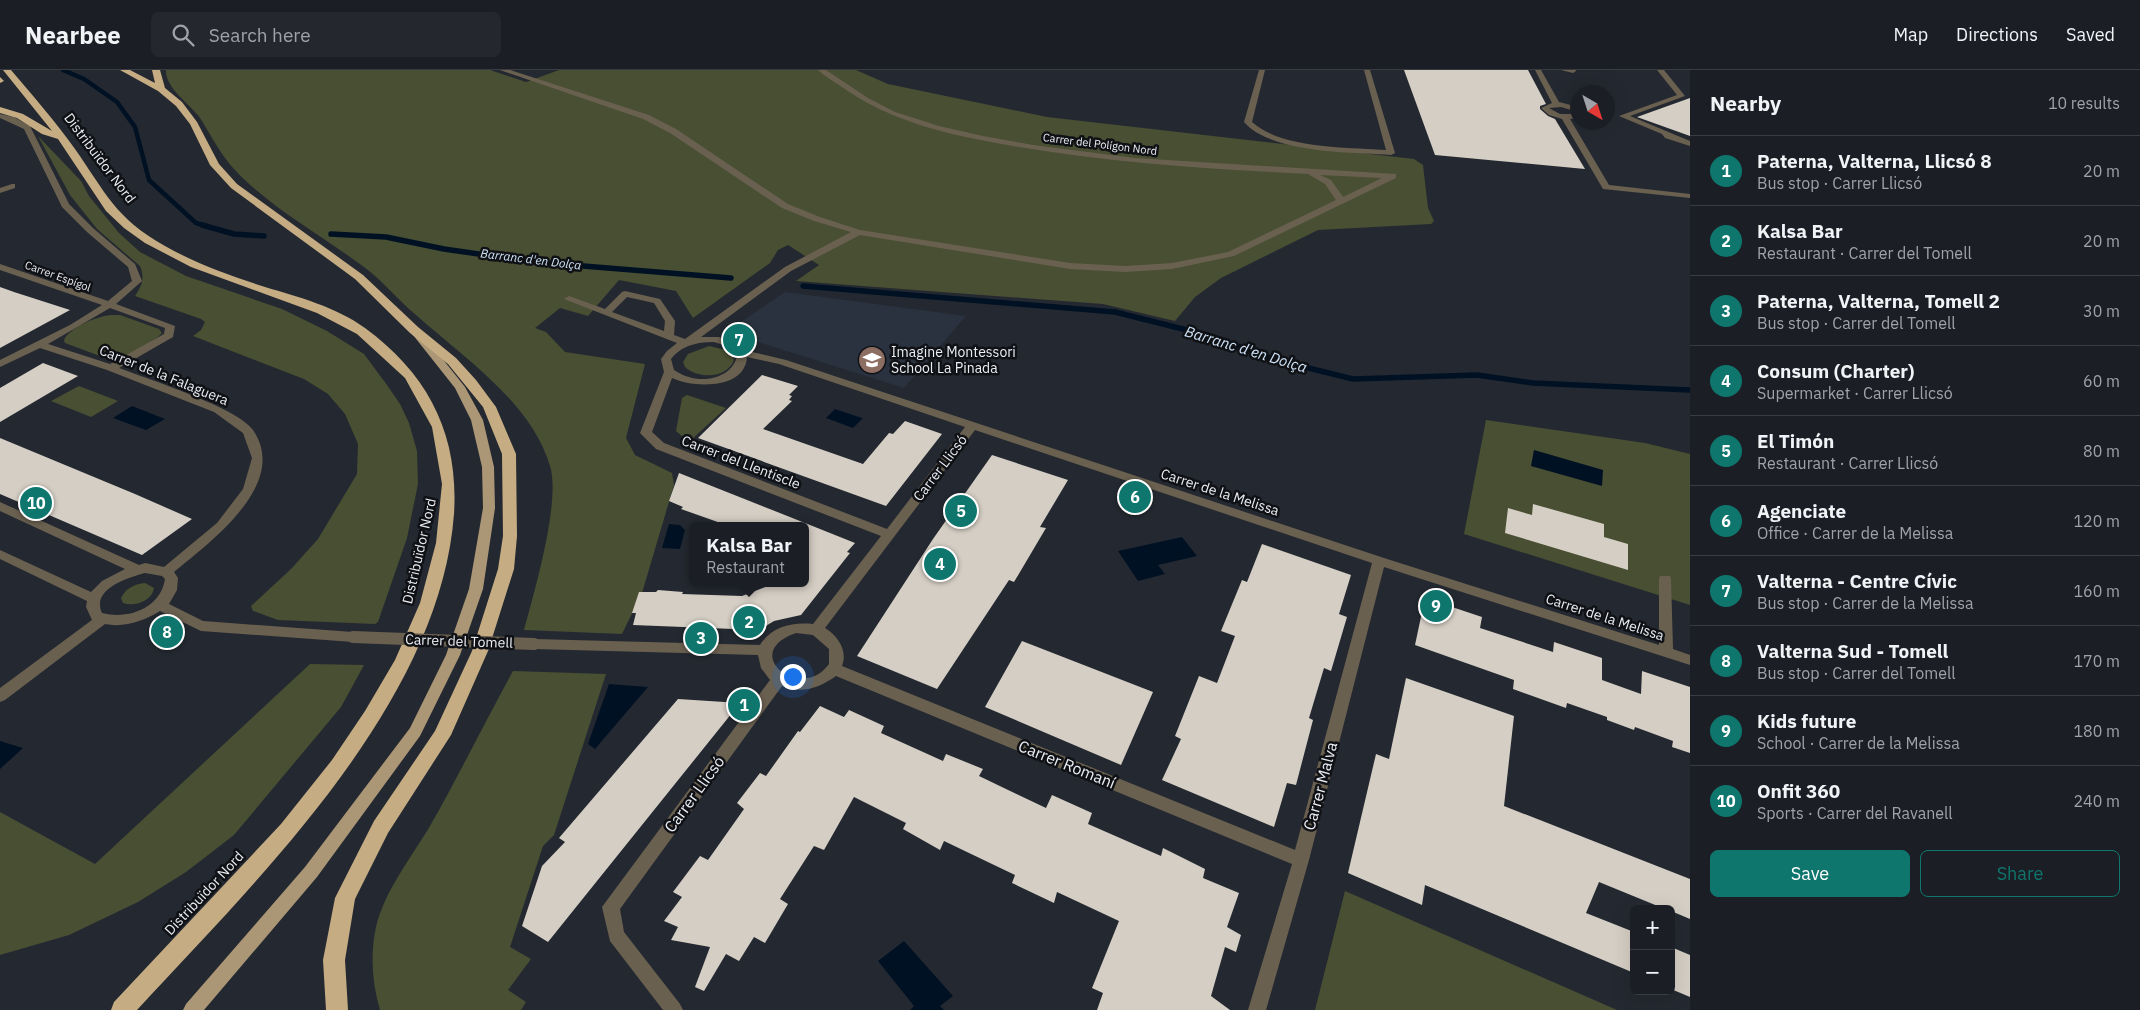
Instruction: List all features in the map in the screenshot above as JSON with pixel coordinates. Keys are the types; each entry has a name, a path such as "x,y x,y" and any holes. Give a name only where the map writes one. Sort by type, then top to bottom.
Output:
{"highway":[{"name":"Distribuïdor Nord","path":"8,70 61,138 111,209 143,237 195,266 315,308 360,330 399,361 420,388 436,420 446,455 450,495 448,517 428,604 389,685 339,765 248,874 122,1010"},
{"path":"124,70 161,89 179,104 194,124 215,165 234,186 359,276 414,330 452,361 490,407 509,454 510,536 506,569 480,651 442,735 381,827 345,898 334,960 337,1010"},
{"path":"156,70 161,89"},
{"path":"0,110 20,116 45,132 61,138"}],"main road":[{"path":"192,1010 312,872 415,732 453,655 476,589 489,508 488,467 477,420 460,387 414,330"}],"street":[{"path":"503,70 646,116 673,131 785,206 817,219 859,232 1070,266 1125,269 1172,266 1231,254 1341,200 1328,182 1307,172"},
{"name":"Carrer del Polígon Nord","path":"821,70 865,100 900,116 948,130 1018,145 1158,163 1393,176 1341,200"},
{"path":"1262,70 1248,122 1256,132 1289,142 1391,153 1366,70"},
{"path":"1538,70 1557,104"},
{"path":"1564,70 1572,70"},
{"path":"1660,70 1681,96 1623,116 1690,142"},
{"path":"1570,108 1557,104 1549,105 1545,108 1548,112 1564,117 1570,117"},
{"path":"0,116 11,119 27,128 65,205 90,230 132,266 137,282 126,294 109,306 0,364"},
{"path":"1564,117 1606,187 1690,196"},
{"path":"0,191 12,186"},
{"path":"686,343 788,268 859,232"},
{"path":"1021,258 1026,249"},
{"name":"Carrer Espígol","path":"0,267 170,326 169,335 111,368"},
{"path":"606,313 625,294 657,301 670,321 670,337"},
{"path":"569,299 686,343"},
{"path":"718,318 715,340 686,343 676,347 666,360 669,372 687,382 718,381 734,374 743,360 742,353"},
{"name":"Carrer de la Melissa","path":"715,340 732,344 742,353 782,362 1379,561 1690,660"},
{"name":"Carrer de la Falaguera","path":"38,344 111,368 218,410 248,430 258,458 248,490 221,526 166,572"},
{"name":"Carrer del Llentiscle","path":"669,372 646,433 660,446 890,535"},
{"name":"Carrer Llicsó","path":"816,630 972,426"},
{"path":"0,506 138,570"},
{"path":"0,554 94,599"},
{"name":"Carrer Malva","path":"1258,1010 1301,860 1379,561"},
{"path":"158,569 166,572 172,578 173,586 168,596 159,605 132,619 118,621 102,619 92,610 97,593 112,580 138,570 158,569"},
{"path":"1665,580 1666,652"},
{"name":"Carrer del Tomell","path":"159,605 202,626 353,637 765,650"},
{"path":"0,696 102,619"},
{"path":"795,628 816,630 831,639 838,653 834,669 824,678 809,684 792,684 778,680 766,666 765,650 776,636 795,628"},
{"name":"Carrer Romaní","path":"834,669 1301,860"},
{"name":"Carrer Llicsó","path":"674,1010 616,935 611,908 778,680"}],"shaded area":[{"name":"Imagine Montessori School La Pinada","path":"785,292 966,316 904,388 726,332"},
{"path":"132,406 165,419 146,430 113,418"},
{"path":"835,409 863,418 853,428 826,418"},
{"path":"1534,450 1603,470 1602,486 1531,466"},
{"path":"669,524 680,525 685,530 680,549 662,548"},
{"path":"1182,537 1197,556 1158,565 1165,574 1138,581 1118,551"},
{"path":"609,684 648,687 595,749 588,744"},
{"path":"0,741 23,748 0,769"},
{"path":"904,941 953,996 940,1006 944,1010 910,1010 914,1006 878,961"}],"green space":[{"path":"166,70 490,70 526,82 559,70 856,70 888,84 1047,117 1414,159 1423,165 1428,208 1434,221 1431,224 1318,230 1221,278 1195,297 1175,321 1103,304 796,281 819,265 788,245 778,250 770,263 693,318 676,291 619,280 588,316 560,308 535,328 546,332 565,352 645,364 626,438 635,455 672,473 674,485 642,593 622,634 524,630 545,547 552,501 550,466 541,443 528,421 494,382 409,309 371,272 279,208 248,183 224,157 200,118 169,83"},
{"path":"38,136 81,181 89,196 119,233 140,252 186,276 282,309 327,331 364,354 387,385 400,404 409,423 417,451 418,484 407,538 378,622 375,624 278,620 253,611 251,606 291,569 318,539 357,474 358,444 345,414 328,394 304,379 193,336 201,330 205,322 201,319 135,296 142,281 140,266 97,229 70,195"},
{"path":"110,315 120,315 159,329 162,333 134,352 122,357 108,359 65,343 64,340 67,335 78,327 91,320"},
{"path":"709,346 730,351 734,360 725,371 719,374 704,375 697,374 685,367 683,362 688,354"},
{"path":"79,386 118,401 91,417 51,401"},
{"path":"687,395 726,408 691,440 683,437 676,431 682,398"},
{"path":"1486,420 1645,443 1690,454 1690,605 1464,534"},
{"path":"145,583 154,588 153,593 146,600 133,604 123,603 121,598 128,589"},
{"path":"310,664 364,665 341,707 234,835 186,872 138,902 69,935 0,955 0,812 95,864"},
{"path":"513,671 606,674 554,835 543,846 510,947 531,959 508,990 526,1002 521,1010 380,1010 375,990 373,958 374,937 380,913 392,887 430,826"},
{"path":"1345,891 1617,1010 1315,1010"}],"building":[{"path":"1404,70 1528,70 1546,104 1540,106 1540,109 1555,119 1585,169 1435,155"},
{"path":"1690,98 1690,136 1637,117"},
{"path":"0,287 14,292 70,310 0,348"},
{"path":"43,363 78,376 0,422 0,388"},
{"path":"762,375 798,386 789,395 792,396 789,400 792,401 763,429 863,464 889,433 893,434 905,421 942,434 886,506 698,438"},
{"path":"0,438 192,519 142,555 0,494"},
{"path":"992,455 1068,480 1040,527 1046,528 1014,582 1009,580 937,689 857,656 933,539"},
{"path":"679,473 802,522 718,522 681,509 683,507 669,501"},
{"path":"1533,504 1604,524 1604,537 1628,544 1628,570 1505,533 1508,508 1532,515"},
{"path":"809,525 855,543 847,552 850,553 801,615 774,621 759,630 633,625 636,613 632,613 639,592 656,592 658,590 683,592 682,594 742,596 766,587 809,587"},
{"path":"1262,544 1351,575 1339,614 1347,617 1331,671 1324,668 1309,718 1313,720 1296,785 1287,783 1274,827 1162,780 1181,739 1175,736 1199,676 1217,683 1235,636 1221,631 1242,580 1247,582"},
{"path":"1425,598 1482,617 1480,628 1553,652 1554,642 1602,658 1602,680 1641,694 1642,671 1690,687 1690,753 1672,747 1673,741 1635,727 1634,730 1607,720 1607,717 1567,703 1566,708 1513,689 1514,680 1415,645"},
{"path":"1022,641 1153,692 1121,765 985,707"},
{"path":"1406,678 1514,716 1504,806 1690,879 1690,919 1675,913 1675,905 1655,905 1599,882 1586,913 1630,930 1630,971 1425,885 1422,905 1348,873 1376,754 1389,759"},
{"path":"678,699 740,703 548,942 522,926 542,866 565,842 559,838"},
{"path":"820,706 844,717 849,710 884,726 881,733 943,761 946,754 983,769 979,776 1046,808 1052,795 1092,813 1088,824 1161,856 1163,848 1205,869 1203,878 1239,893 1227,927 1241,935 1236,952 1225,947 1211,996 1230,1010 1097,1010 1103,993 1092,988 1119,921 1057,892 1054,903 1012,883 1015,875 944,841 940,850 903,829 906,823 854,797 824,850 814,846 780,899 788,904 765,943 754,937 739,961 726,954 704,991 695,987 710,947 671,940 678,927 664,921 682,897 673,892 700,856 708,860 744,809 737,803 760,773 766,776 798,731 800,732"},
{"path":"1675,949 1690,955 1690,997 1675,991"}],"waterway":[{"name":"Barranc d'en Dolça","path":"63,70 84,79 117,102 135,127 149,180 196,223 207,226"},
{"name":"Barranc d'en Dolça","path":"202,225 234,234 264,236"},
{"name":"Barranc d'en Dolça","path":"331,234 386,237 444,249 534,262 731,278"},
{"name":"Barranc d'en Dolça","path":"803,286 1115,312 1211,336 1272,359 1353,379 1477,375 1533,383 1690,390"}],"place":[{"name":"Valterna - Centre Cívic","path":"739,340"},
{"name":"Imagine Montessori School La Pinada","path":"872,360"},
{"name":"Agenciate","path":"1135,497"},
{"name":"Onfit 360","path":"36,503"},
{"name":"El Timón","path":"961,511"},
{"name":"Consum (Charter)","path":"940,564"},
{"name":"Kids future","path":"1436,606"},
{"name":"Kalsa Bar","path":"749,622"},
{"name":"Valterna Sud - Tomell","path":"167,632"},
{"name":"Paterna, Valterna, Tomell 2","path":"701,638"},
{"name":"Paterna, Valterna, Llicsó 8","path":"744,705"}]}
